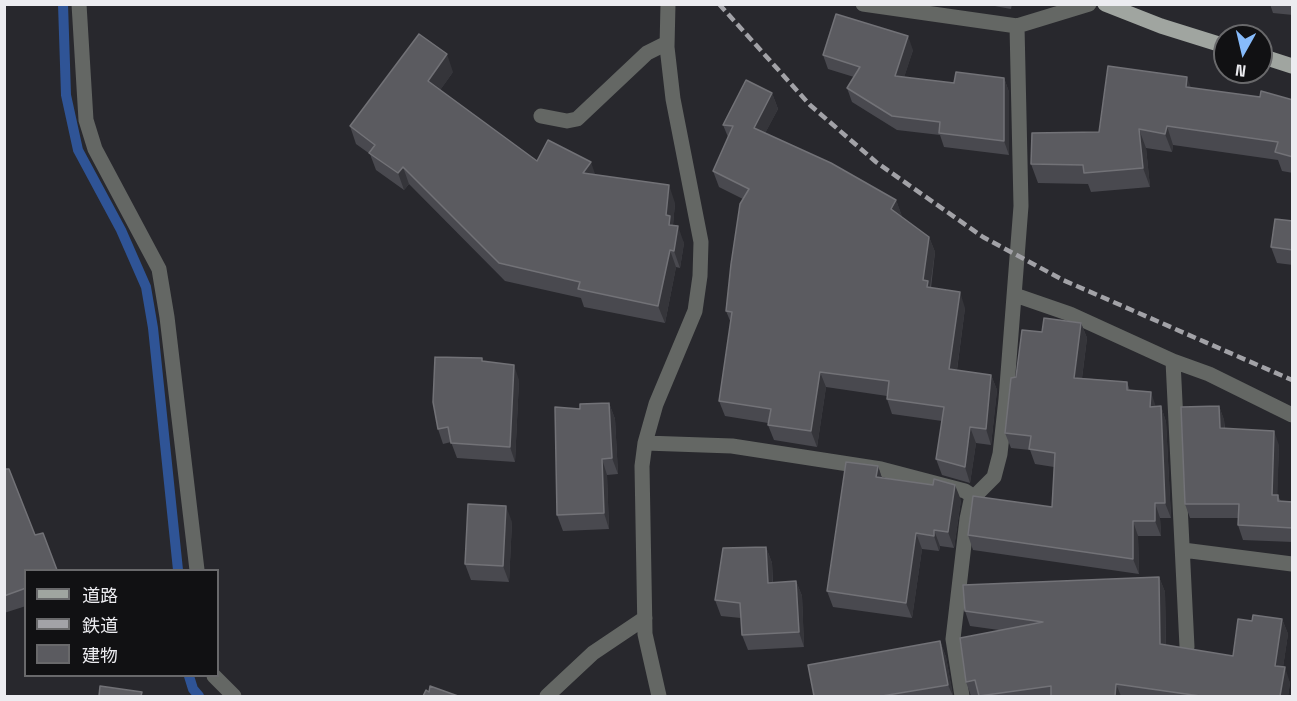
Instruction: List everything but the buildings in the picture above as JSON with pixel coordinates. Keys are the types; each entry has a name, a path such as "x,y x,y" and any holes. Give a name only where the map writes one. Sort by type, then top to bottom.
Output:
{"main road":[{"path":"1105,4 1161,27 1213,42"},
{"path":"1273,60 1293,66"}],"street":[{"path":"79,4 86,120 95,148 159,269 198,569"},
{"path":"659,696 645,634 642,466 645,443 656,404 695,311 700,276 701,242 674,99 667,42 668,4"},
{"path":"863,4 1017,26 1089,4"},
{"path":"962,696 953,639 967,519 974,497 993,477 1000,454 1015,295 1021,206 1017,26"},
{"path":"541,116 561,120 577,119 647,53 667,42"},
{"path":"1015,295 1070,314 1173,361 1209,374 1293,415"},
{"path":"1173,361 1187,647"},
{"path":"645,443 732,446 881,469 958,489 974,497"},
{"path":"1183,550 1293,564"},
{"path":"547,696 593,653 645,618"},
{"path":"216,677 234,696"}],"waterway":[{"path":"63,4 66,95 78,150 121,230 146,287 153,328 178,569"},
{"path":"189,677 193,689 199,696"}],"railway":[{"path":"719,4 810,105 876,162 983,237 1063,280 1292,380"}]}
